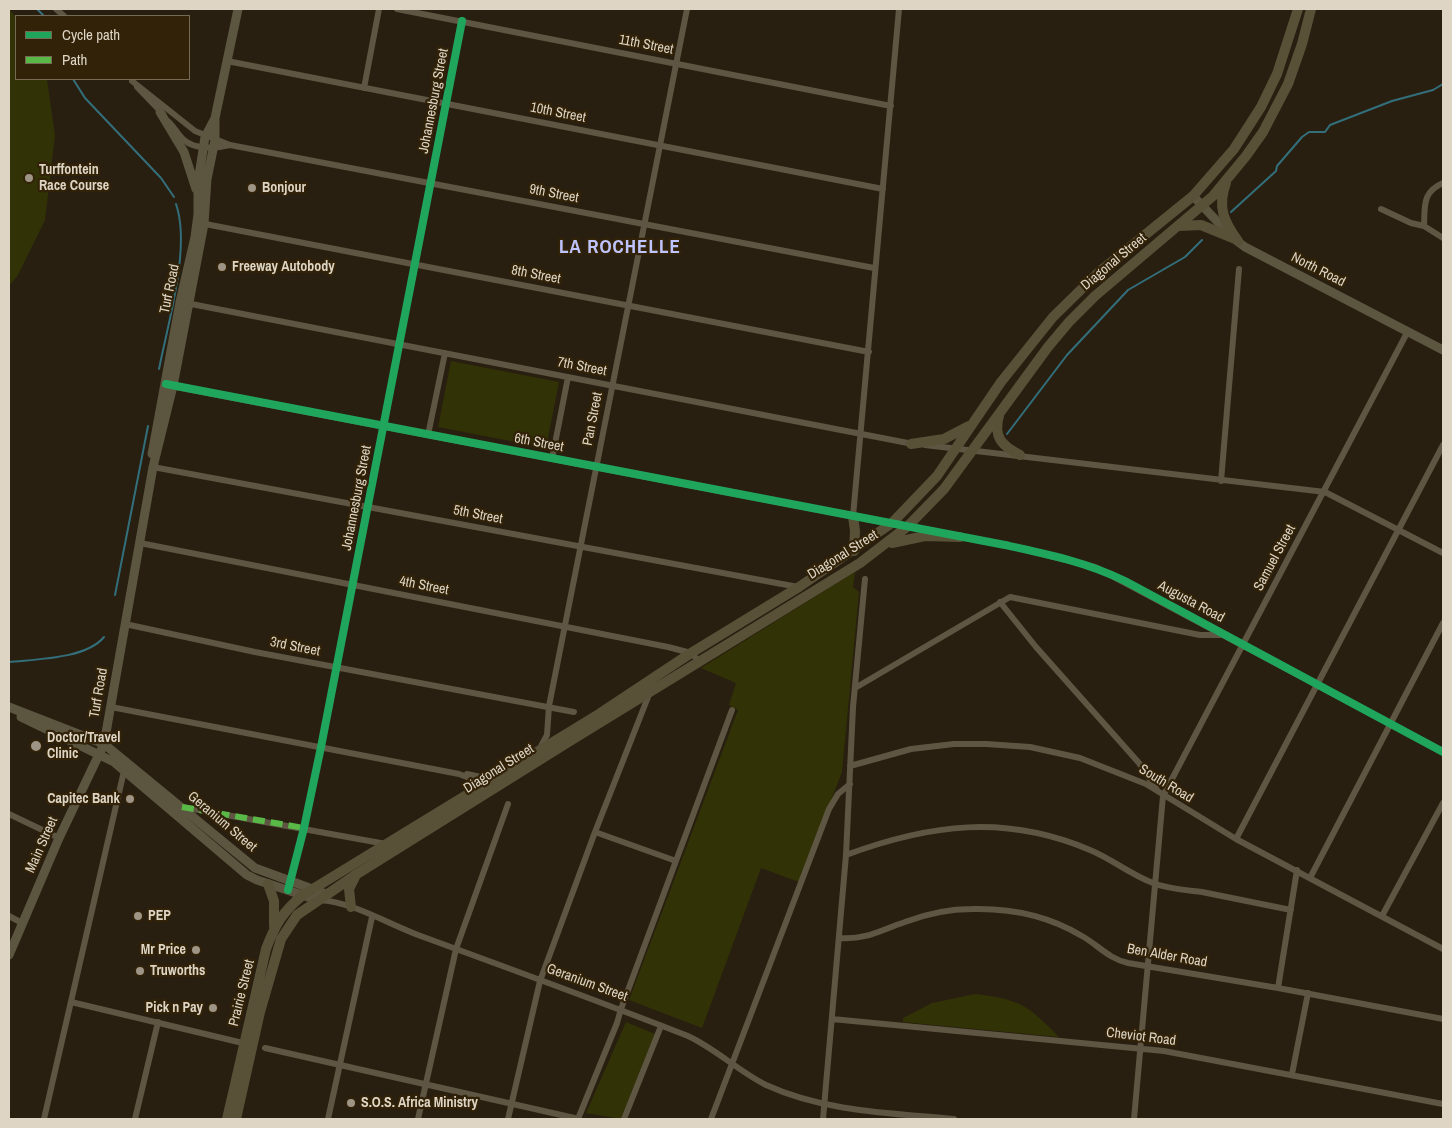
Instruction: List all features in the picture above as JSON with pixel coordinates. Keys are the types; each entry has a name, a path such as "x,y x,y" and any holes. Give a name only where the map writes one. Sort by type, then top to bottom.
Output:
{"main road":[{"name":"Turf Road","path":"102,748 111,707 157,442 201,223 214,144 215,118 238,9"},
{"name":"Diagonal Street","path":"330,898 357,874 482,790 490,779 599,714 691,653 799,588 892,523 937,476 1030,344 1062,308 1098,273 1192,196 1234,149 1261,107 1277,74 1298,9"},
{"name":"Diagonal Street","path":"313,889 386,844 650,691 886,545 908,526 944,489 1048,346 1081,309 1202,206 1228,180 1263,132 1288,84 1302,44 1311,9"},
{"path":"160,112 184,152 197,191"},
{"name":"Turf Road","path":"201,223 197,191 205,137 215,118"},
{"path":"1228,180 1221,201 1222,214 1235,240"},
{"name":"North Road","path":"1192,196 1235,240 1262,256 1443,350"},
{"path":"1177,227 1188,224 1202,225 1235,240"},
{"path":"1001,410 997,424 999,440 1007,449 1020,455"},
{"path":"911,444 944,439 974,422"},
{"path":"853,516 855,530 854,550"},
{"path":"886,545 925,536 960,537"},
{"path":"9,709 102,748"},
{"name":"Geranium Street","path":"102,748 124,771 237,867 253,878 268,884 313,889 330,898"},
{"name":"Geranium Street","path":"102,748 182,807 255,868 303,895 317,900"},
{"name":"Main Street","path":"9,955 102,748"},
{"path":"351,907 349,890 357,874"},
{"path":"268,884 274,901 274,927"},
{"name":"Prairie Street","path":"236,1119 258,980 274,927 288,907 313,889"},
{"name":"Prairie Street","path":"227,1119 281,939 297,915 317,900 330,898"}],"street":[{"path":"364,88 379,9"},
{"name":"11th Street","path":"397,9 891,106"},
{"name":"Pan Street","path":"539,749 546,735 549,706 687,9"},
{"path":"853,516 862,434 874,268 899,9"},
{"name":"Johannesburg Street","path":"289,886 304,828 321,747 462,21"},
{"name":"10th Street","path":"227,61 883,189"},
{"path":"131,80 186,142 203,147 214,144"},
{"path":"131,80 188,126 214,144"},
{"name":"9th Street","path":"214,144 230,145 874,268"},
{"path":"1424,226 1426,196 1432,189 1443,183"},
{"path":"1381,209 1411,223 1424,226 1443,238"},
{"name":"8th Street","path":"201,223 869,352"},
{"path":"1221,481 1238,269"},
{"name":"7th Street","path":"185,303 911,444 1020,455 1221,481 1325,492"},
{"name":"Samuel Street","path":"1163,796 1325,492 1408,331"},
{"path":"428,435 444,353"},
{"path":"552,459 568,377"},
{"name":"6th Street","path":"169,385 908,526"},
{"path":"1236,839 1443,445"},
{"name":"5th Street","path":"153,467 799,588"},
{"path":"1325,492 1443,553"},
{"name":"Augusta Road","path":"908,526 1005,544 1095,566 1228,635 1243,645 1443,752"},
{"name":"4th Street","path":"140,543 566,625 691,653"},
{"path":"823,1119 840,938 855,688 865,578"},
{"path":"855,688 1010,597 1200,635 1228,635"},
{"path":"1000,602 1036,647 1139,763 1157,790"},
{"path":"1310,878 1392,725 1443,623"},
{"name":"3rd Street","path":"125,624 336,668 574,712"},
{"path":"691,653 699,661"},
{"path":"508,1119 540,981 650,691"},
{"path":"111,707 490,779"},
{"path":"265,1048 578,1119 617,1024 620,1009 732,710"},
{"name":"South Road","path":"850,766 912,749 954,744 1012,746 1080,758 1116,770 1157,790 1163,796 1236,839 1443,948"},
{"path":"44,1119 124,771"},
{"path":"459,774 472,779 482,790"},
{"path":"711,1119 829,809 838,794 850,784"},
{"path":"1134,1119 1163,796"},
{"path":"1382,916 1443,803"},
{"path":"418,1119 456,949 508,804"},
{"path":"182,807 386,844"},
{"path":"9,814 60,838"},
{"path":"846,855 907,834 970,826 996,827 1063,839 1102,856 1154,884 1291,910"},
{"path":"595,832 676,861"},
{"path":"1278,988 1297,870"},
{"name":"Geranium Street","path":"330,898 456,949 620,1009 695,1039 759,1081 780,1091 824,1104 954,1119"},
{"name":"Ben Alder Road","path":"840,938 863,938 907,921 939,912 971,908 1020,912 1062,926 1082,936 1119,961 1308,993 1443,1019"},
{"path":"9,916 22,923"},
{"path":"328,1119 372,916"},
{"path":"1292,1074 1308,993"},
{"path":"71,1002 248,1044"},
{"name":"Cheviot Road","path":"832,1019 1140,1048 1292,1074 1443,1104"},
{"path":"135,1119 158,1022"},
{"path":"624,1119 661,1026"}],"shaded area":[{"name":"Turffontein Race Course","path":"9,9 15,16 15,80 47,80 55,136 45,220 18,275 9,286"},
{"path":"451,361 559,382 546,448 438,427"},
{"path":"855,572 853,587 859,592 842,772 799,882 761,868 702,1028 629,1000 738,710 729,705 736,683 701,668"},
{"path":"975,994 1003,998 1023,1006 1040,1018 1059,1037 903,1022 903,1018 932,1003"},
{"path":"626,1022 655,1034 621,1119 586,1113"}],"waterway":[{"path":"37,9 43,15"},
{"path":"74,80 85,98 161,178 174,197"},
{"path":"1231,212 1276,171 1277,166 1302,137 1309,132 1325,132 1330,125 1392,101 1433,90 1443,84"},
{"path":"159,369 180,263 180,222 176,204"},
{"path":"1007,434 1067,355 1128,290 1185,257 1202,240"},
{"path":"115,595 148,426"},
{"path":"9,662 46,659 73,654 96,644 104,637"}],"marked path":[{"path":"182,807 304,828"}],"cycle path":[{"path":"288,890 304,828 321,747 462,21"},
{"path":"166,384 1005,545 1066,559 1125,581 1443,752"}],"place":[{"name":"Turffontein Race Course","path":"29,178"},
{"name":"Bonjour","path":"252,188"},
{"name":"Freeway Autobody","path":"222,267"},
{"name":"Doctor/Travel Clinic","path":"36,746"},
{"name":"Capitec Bank","path":"130,799"},
{"name":"PEP","path":"138,916"},
{"name":"Mr Price","path":"196,950"},
{"name":"Truworths","path":"140,971"},
{"name":"Pick n Pay","path":"213,1008"},
{"name":"S.O.S. Africa Ministry","path":"351,1103"}],"district":[{"name":"LA ROCHELLE","path":"620,248"}]}
